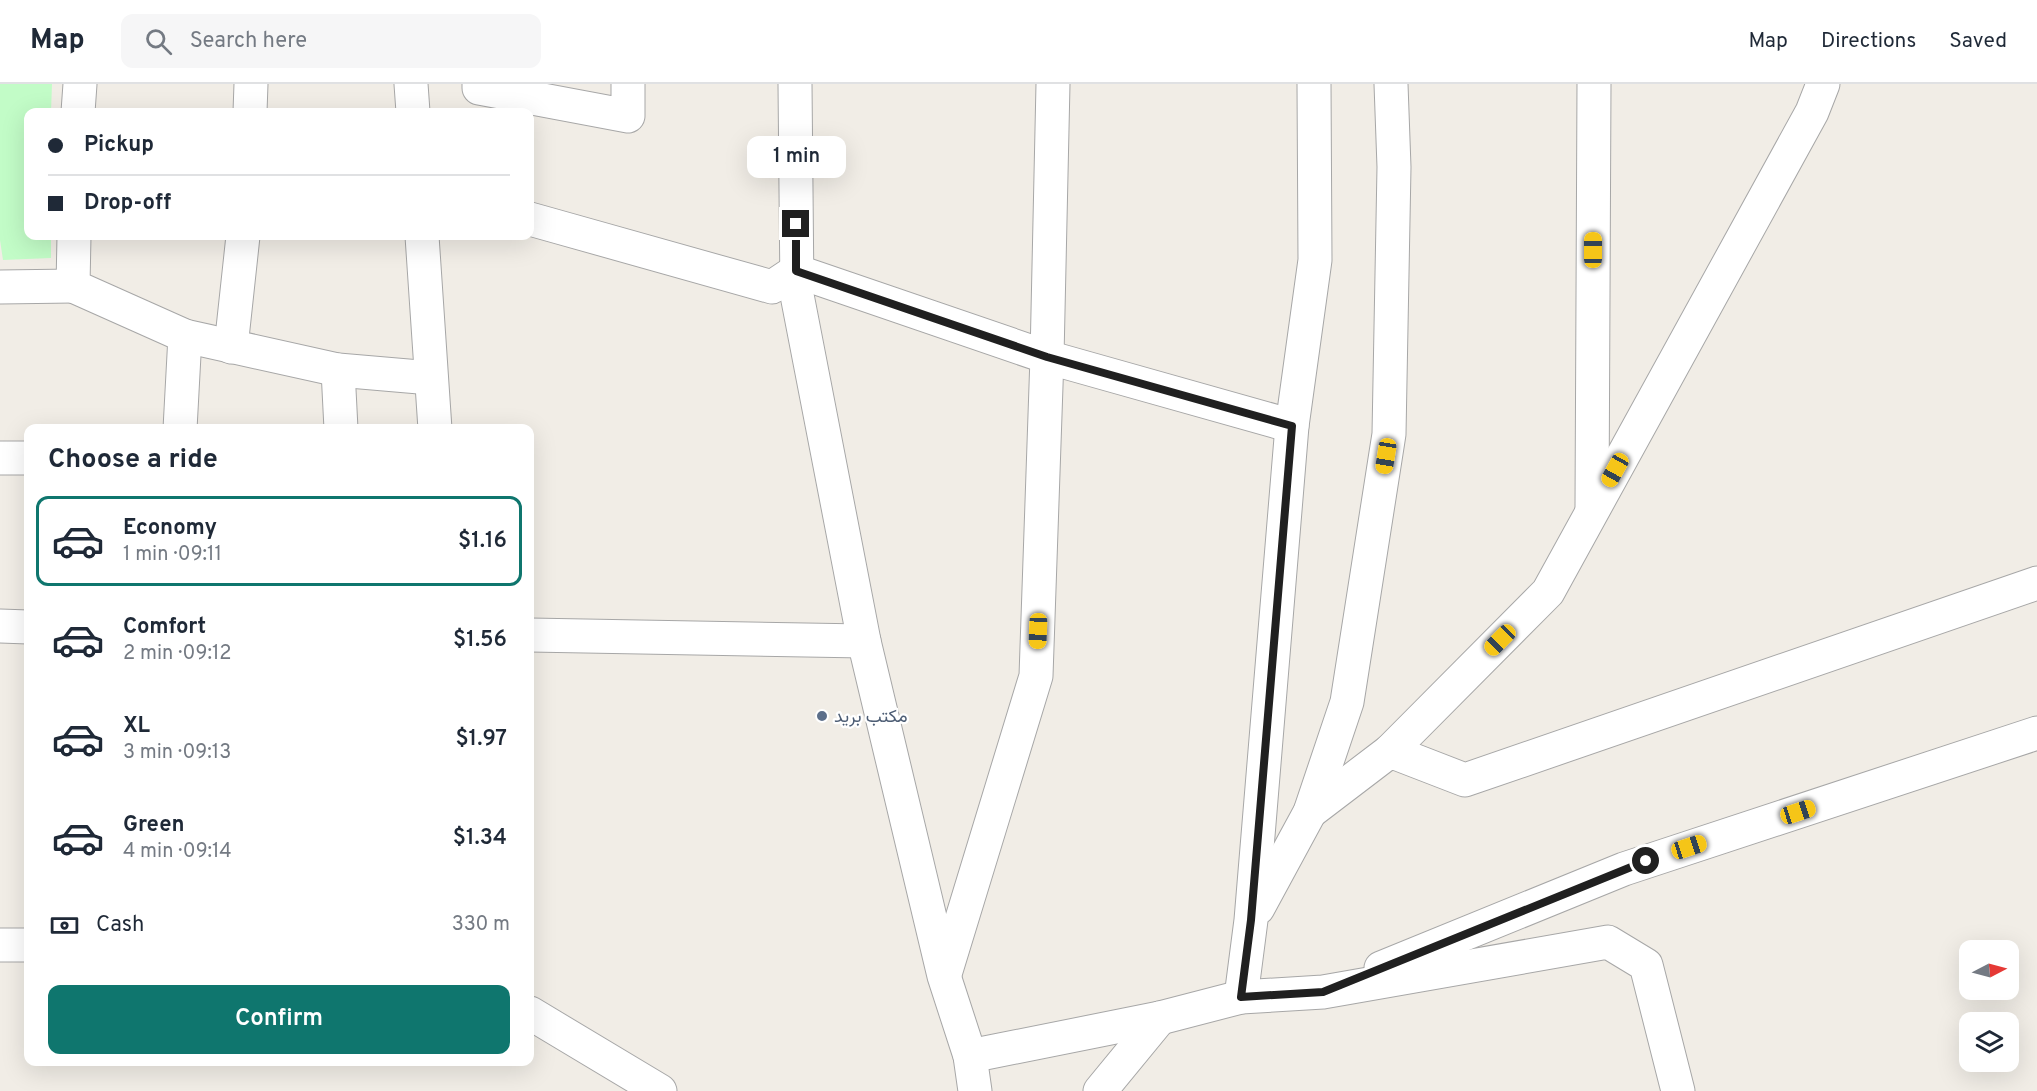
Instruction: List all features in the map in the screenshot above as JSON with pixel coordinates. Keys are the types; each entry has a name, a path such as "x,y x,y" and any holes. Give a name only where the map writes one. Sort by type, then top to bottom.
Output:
{"street":[{"path":"78,108 80,84"},
{"path":"250,108 251,84"},
{"path":"411,84 413,108"},
{"path":"479,84 479,88 628,117 628,84"},
{"path":"795,84 797,295 864,641 944,976 970,1056 975,1091"},
{"path":"944,976 1036,676 1047,357 1053,84"},
{"path":"1241,997 1251,920 1292,426 1315,260 1314,84"},
{"path":"1251,920 1310,812 1347,702 1389,434 1394,167 1391,84"},
{"path":"1592,512 1594,84"},
{"path":"1310,812 1390,751 1548,592 1812,112 1823,84"},
{"path":"534,220 772,287 796,271"},
{"path":"73,286 74,240"},
{"path":"231,347 243,240"},
{"path":"422,240 435,424"},
{"path":"796,271 1047,357 1292,426"},
{"path":"0,287 73,286 185,336 338,370 431,378"},
{"path":"180,424 185,336"},
{"path":"338,370 341,424"},
{"path":"0,458 24,458"},
{"path":"1390,751 1466,780 2037,583"},
{"path":"0,626 24,627"},
{"path":"534,635 864,641"},
{"path":"1323,992 1624,869 2037,733"},
{"path":"970,1056 1160,1018 1241,997 1323,992 1608,942 1646,965 1678,1091"},
{"path":"0,945 24,945"},
{"path":"534,1015 660,1091"},
{"path":"1100,1091 1160,1018"}],"green space":[{"path":"0,84 52,84 51,108 24,108 24,240 51,240 51,258 3,260 0,240"}],"place":[{"name":"مكتب بريد","path":"822,716"}],"route":[{"path":"796,224 796,271 1047,357 1292,426 1251,920 1241,997 1323,992 1646,861"}]}
